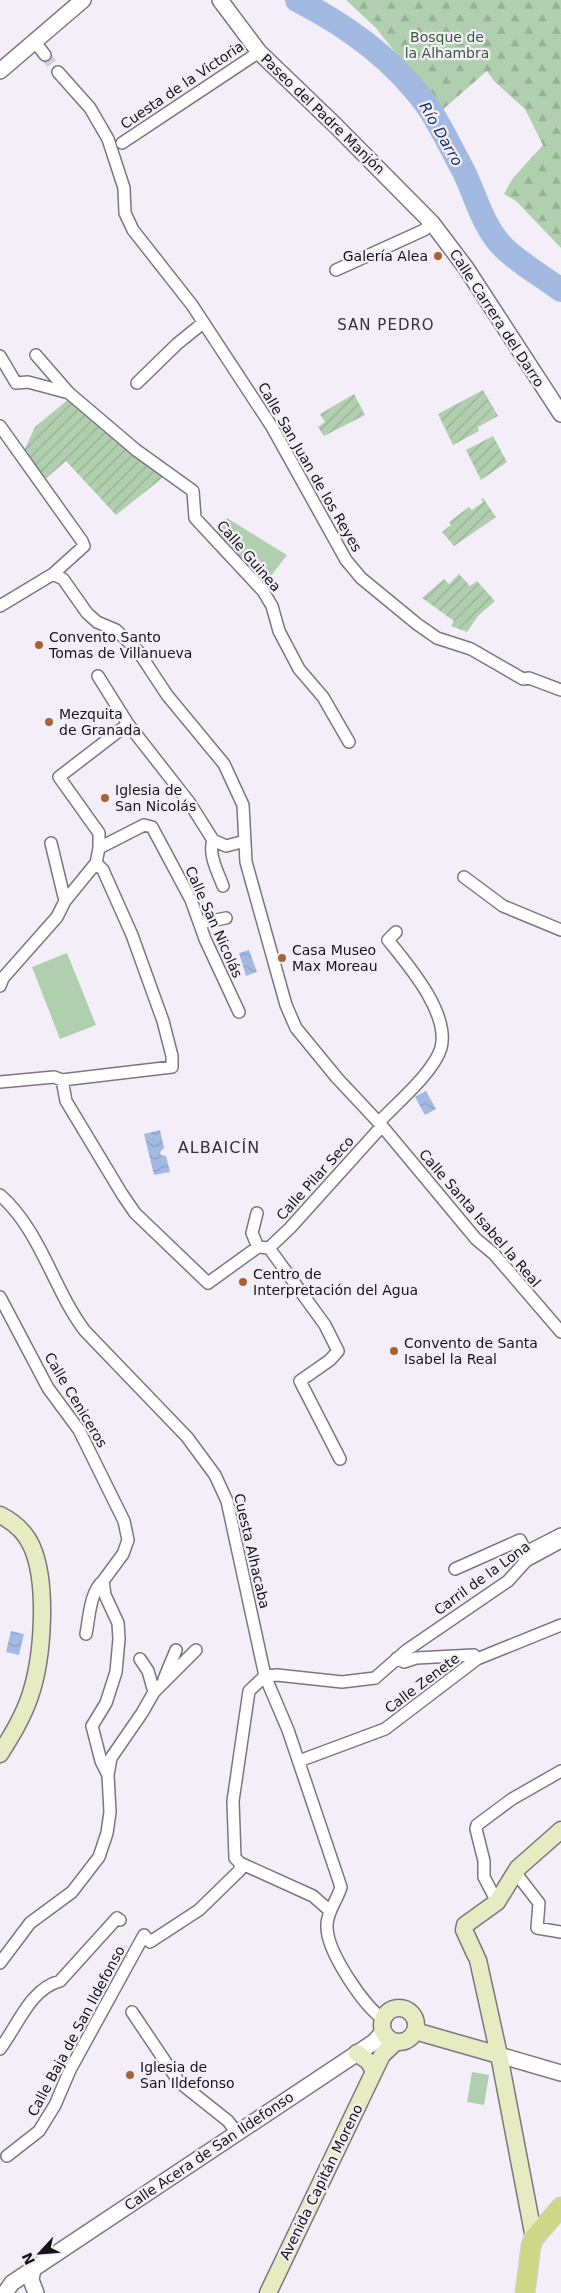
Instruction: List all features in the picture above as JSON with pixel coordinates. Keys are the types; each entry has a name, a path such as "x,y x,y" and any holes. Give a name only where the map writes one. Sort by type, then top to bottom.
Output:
{"main road":[{"path":"0,1515 18,1528 32,1547 37,1564 42,1618 41,1643 31,1694 22,1716 0,1754"},
{"path":"534,2238 499,2055 477,1958 464,1930 465,1925 497,1902 515,1872 561,1830"},
{"path":"398,2008 406,2009 415,2019 414,2031 406,2040 383,2026 391,2010 398,2008"},
{"name":"Avenida Capitán Moreno","path":"268,2293 382,2056 383,2026"},
{"path":"414,2031 499,2055"},
{"path":"358,2053 369,2062 374,2072"},
{"path":"525,2293 531,2246 534,2238 561,2207"}],"street":[{"path":"0,71 83,0"},
{"name":"Paseo del Padre Manjón","path":"220,0 259,52 348,137 432,223"},
{"path":"35,42 45,55"},
{"name":"Cuesta de la Victoria","path":"122,143 259,52"},
{"name":"Calle San Juan de los Reyes","path":"58,72 90,108 108,138 124,188 125,212 133,230 192,305 272,427 342,553 360,578 437,638 471,649 523,679 529,678 561,690"},
{"path":"336,270 424,230 432,223"},
{"name":"Calle Carrera del Darro","path":"432,223 471,275 561,414"},
{"path":"137,383 177,344 203,323"},
{"path":"36,355 69,392"},
{"path":"0,356 16,383"},
{"path":"0,374 16,383 28,382 69,392"},
{"name":"Calle Guinea","path":"69,392 136,450 193,491 195,518 264,591 272,606 280,631 299,669 323,698 349,742"},
{"path":"0,426 82,540 84,546 53,574 0,606"},
{"name":"Calle Santa Isabel la Real","path":"53,574 63,579 86,612 97,622 120,634 138,651 167,695 224,764 243,805 246,862 286,1005 296,1028 337,1078 381,1124 476,1239 494,1254 561,1332"},
{"path":"98,676 128,724 189,802 213,840 226,846 244,841"},
{"path":"0,1082 54,1077 62,1080 172,1068 172,1056 163,1021 132,935 99,866 99,833 59,776 128,724"},
{"name":"Calle San Nicolás","path":"99,848 145,824 152,827 191,900 239,1012"},
{"path":"213,840 211,846 213,857 223,886"},
{"path":"51,844 65,901"},
{"path":"0,986 3,978 57,918 65,901 99,866"},
{"path":"464,877 503,906 561,930"},
{"path":"200,923 226,918"},
{"name":"Calle Pilar Seco","path":"62,1080 66,1101 135,1213 208,1283 234,1262 263,1247 290,1228 423,1077 441,1049 442,1036 436,1012 420,979 388,940 396,932"},
{"name":"Cuesta Alhacaba","path":"0,1195 16,1210 42,1253 75,1318 85,1331 187,1437 215,1475 227,1501 265,1676 299,1761 341,1887 338,1900 330,1911"},
{"path":"257,1213 252,1233 325,1325 338,1351 330,1360 300,1381 340,1460"},
{"name":"Calle Ceniceros","path":"0,1297 48,1388 79,1430 112,1492 124,1521 128,1540 123,1554 102,1581"},
{"name":"Carril de la Lona","path":"456,1569 520,1540 526,1552 561,1534"},
{"name":"Carril de la Lona","path":"265,1676 277,1674 312,1680 353,1682 380,1676 397,1658 508,1581 526,1561 561,1542"},
{"path":"86,1634 92,1602 102,1581"},
{"path":"102,1581 105,1595 118,1623 119,1639 116,1672 106,1703 92,1726 100,1761 108,1775"},
{"name":"Calle Zenete","path":"299,1761 385,1729 477,1659 561,1625"},
{"path":"164,1681 176,1650"},
{"path":"0,1963 30,1923 72,1892 99,1858 107,1833 110,1812 108,1775 111,1758 154,1692 196,1650"},
{"path":"397,1658 404,1662 416,1658 474,1654 477,1659"},
{"path":"140,1659 148,1671 154,1692"},
{"path":"265,1676 249,1691 233,1801 235,1858 240,1864 314,1897 330,1911 327,1927 335,1956 383,2026"},
{"path":"497,1902 484,1877 484,1861 476,1829 477,1825 512,1799 561,1771"},
{"name":"Calle Baja de San Ildefonso","path":"7,2156 39,2132 70,2070 144,1935 150,1942 199,1910 240,1870 240,1864"},
{"path":"515,1872 539,1902 536,1928 561,1932"},
{"path":"0,2049 26,2008 47,1984 60,1981 116,1918 120,1920"},
{"path":"0,1949 7,1944 16,1943"},
{"path":"132,2012 179,2082 228,2121 237,2133"},
{"name":"Calle Acera de San Ildefonso","path":"5,2293 12,2283 374,2042 383,2026"},
{"path":"499,2055 561,2073"},
{"path":"33,2269 31,2280 36,2293"},
{"path":"13,2293 29,2291 36,2293"}],"green space":[{"name":"Bosque de la Alhambra","path":"346,0 561,0 561,248 516,201 504,194 513,178 543,145 525,109 494,81 487,71 441,111 376,28"},
{"path":"483,390 498,416 478,427 479,431 453,445 438,414"},
{"path":"354,394 365,415 324,436 318,427 325,422 320,414"},
{"path":"70,398 165,476 116,515 66,461 43,481 23,453 35,427"},
{"path":"493,436 507,462 481,480 466,450"},
{"path":"483,498 496,517 454,546 442,532 451,525 449,522 469,507 472,510 483,502 481,499"},
{"path":"227,518 287,555 264,585 214,534"},
{"path":"459,574 470,586 477,581 495,601 478,616 467,632 451,626 454,621 422,598 444,579 449,584"},
{"path":"67,953 96,1025 60,1039 32,967"},
{"path":"472,2072 489,2075 484,2105 467,2102"}],"water":[{"path":"249,950 257,972 246,976 239,953"},
{"path":"426,1091 436,1109 425,1115 415,1097"},
{"path":"160,1130 164,1148 160,1152 161,1155 166,1156 170,1172 154,1175 144,1134"},
{"path":"11,1631 24,1634 19,1655 6,1652"}],"waterway":[{"name":"Río Darro","path":"297,0 351,32 368,44 399,72 426,104 441,128 463,170 485,220 496,238 516,258 561,290"}],"tunnel":[{"path":"45,55 58,72"}],"place":[{"name":"Galería Alea","path":"438,256"},
{"name":"Convento Santo Tomas de Villanueva","path":"39,645"},
{"name":"Mezquita de Granada","path":"49,722"},
{"name":"Iglesia de San Nicolás","path":"105,798"},
{"name":"Casa Museo Max Moreau","path":"282,958"},
{"name":"Centro de Interpretación del Agua","path":"243,1282"},
{"name":"Convento de Santa Isabel la Real","path":"394,1351"},
{"name":"Iglesia de San Ildefonso","path":"130,2075"}],"district":[{"name":"SAN PEDRO","path":"386,325"},
{"name":"ALBAICÍN","path":"219,1147"}]}
